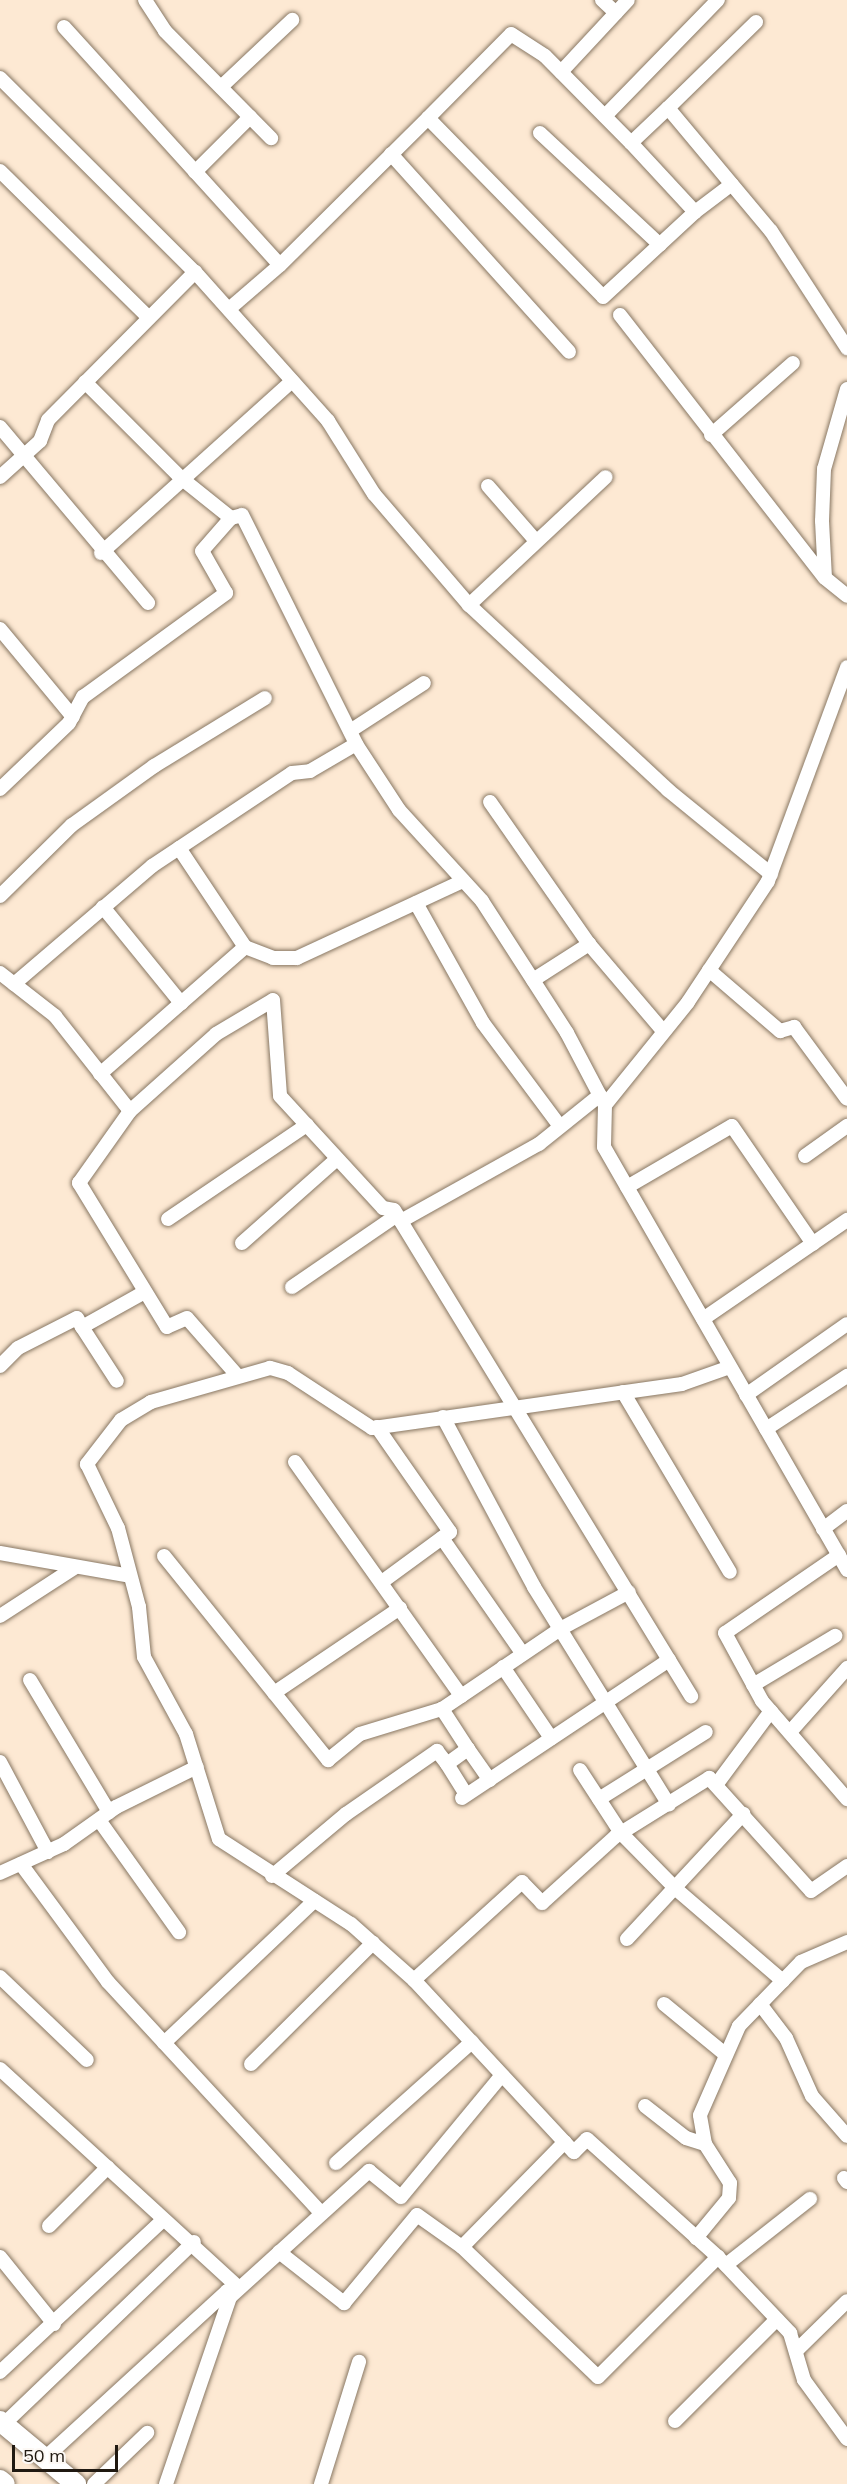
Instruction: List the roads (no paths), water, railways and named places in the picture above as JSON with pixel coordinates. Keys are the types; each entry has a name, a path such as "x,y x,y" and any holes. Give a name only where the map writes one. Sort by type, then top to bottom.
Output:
{"street":[{"path":"145,0 165,31 271,138"},
{"path":"602,0 616,13"},
{"path":"561,72 627,0"},
{"path":"604,116 718,0"},
{"path":"221,87 292,20"},
{"path":"631,143 756,22"},
{"path":"64,27 280,265"},
{"path":"229,309 280,265 512,34 561,72 695,212"},
{"path":"0,78 195,272 229,309 328,421 374,494 469,605 668,790 771,874"},
{"path":"668,108 771,231 847,348"},
{"path":"195,172 250,117"},
{"path":"428,118 603,297 695,212 732,184"},
{"path":"540,133 660,245"},
{"path":"392,154 569,352"},
{"path":"0,171 149,318"},
{"path":"0,477 40,441 48,420 195,272"},
{"path":"620,315 711,435 825,578 847,596"},
{"path":"711,435 793,363"},
{"path":"101,553 292,381"},
{"path":"85,382 182,478 231,518"},
{"path":"825,578 824,469 847,389"},
{"path":"0,427 22,458 101,553 148,603"},
{"path":"469,605 606,477"},
{"path":"488,486 536,541"},
{"path":"0,789 73,717 83,697 226,593 202,550 231,518 242,515 353,737 399,810 464,881 533,980 602,1100 604,1147 847,1570"},
{"path":"0,628 73,717"},
{"path":"292,1287 399,1218 539,1144 559,1125 602,1100 663,1031 709,970 771,874 847,667"},
{"path":"14,984 103,907 179,848 292,772 310,771 424,683"},
{"path":"0,896 72,825 154,766 266,698"},
{"path":"490,802 589,944 663,1031"},
{"path":"179,848 245,947 273,958 297,958 464,881"},
{"path":"416,903 483,1023 559,1125"},
{"path":"103,907 181,1004"},
{"path":"533,980 589,944"},
{"path":"100,1074 245,947"},
{"path":"709,970 780,1031 794,1028 847,1099"},
{"path":"0,973 55,1016 130,1111"},
{"path":"236,1374 187,1318 167,1327 143,1293 79,1183 130,1111 216,1034 273,1000 280,1096 383,1208 399,1218 518,1406 691,1696"},
{"path":"168,1219 307,1125"},
{"path":"627,1187 732,1126 813,1244"},
{"path":"805,1156 847,1126"},
{"path":"242,1243 337,1159"},
{"path":"703,1319 847,1220"},
{"path":"82,1326 143,1293"},
{"path":"0,1366 18,1348 77,1318 117,1381"},
{"path":"746,1395 847,1324"},
{"path":"376,1427 682,1384 730,1367"},
{"path":"382,1582 450,1532 376,1427 341,1412 288,1372 270,1368 236,1374 151,1402 121,1420 87,1464 118,1528 130,1576 144,1657 197,1767 219,1839 373,1943 414,1980 574,2152 587,2139 722,2261 790,2333 804,2380 847,2439"},
{"path":"766,1428 847,1376"},
{"path":"623,1392 730,1572"},
{"path":"443,1417 560,1629 669,1805"},
{"path":"295,1462 461,1696"},
{"path":"823,1529 847,1511"},
{"path":"442,1538 523,1654"},
{"path":"0,1553 74,1568 130,1576"},
{"path":"838,1555 724,1633 753,1685 771,1711 847,1799"},
{"path":"164,1556 328,1760 360,1734 442,1709 560,1629 629,1592"},
{"path":"0,1616 74,1568"},
{"path":"274,1694 400,1608"},
{"path":"753,1685 835,1636"},
{"path":"272,1876 346,1814 437,1751 447,1764 464,1796 669,1659"},
{"path":"503,1667 551,1738"},
{"path":"790,1731 847,1668"},
{"path":"30,1680 104,1816 179,1932"},
{"path":"442,1709 490,1780"},
{"path":"716,1785 771,1711"},
{"path":"599,1799 706,1732"},
{"path":"447,1764 468,1749"},
{"path":"0,1762 48,1852"},
{"path":"0,1873 48,1852 104,1816 197,1767"},
{"path":"580,1770 621,1833 676,1889 783,1981"},
{"path":"414,1980 522,1882 542,1902 621,1833 709,1778 811,1891 847,1866"},
{"path":"627,1939 743,1815"},
{"path":"21,1864 108,1982 321,2213"},
{"path":"164,2043 314,1901"},
{"path":"696,2238 729,2198 730,2182 705,2144 700,2115 739,2026 801,1962 847,1942"},
{"path":"251,2064 373,1943"},
{"path":"0,1977 87,2060"},
{"path":"664,2004 726,2055"},
{"path":"760,2004 786,2038 812,2096 847,2136"},
{"path":"336,2163 472,2043"},
{"path":"0,2069 163,2220 194,2242 237,2291"},
{"path":"166,2484 237,2291 369,2171 401,2198 502,2075"},
{"path":"645,2106 686,2138 705,2144"},
{"path":"462,2247 565,2142"},
{"path":"49,2226 108,2167"},
{"path":"279,2252 345,2303 417,2215 462,2247 598,2377 722,2261 810,2199"},
{"path":"0,2372 163,2220"},
{"path":"76,2484 2,2422 194,2242"},
{"path":"0,2257 54,2324"},
{"path":"45,2458 227,2291 237,2291"},
{"path":"796,2351 847,2301"},
{"path":"675,2421 777,2319"},
{"path":"321,2484 359,2362"},
{"path":"94,2484 147,2433"},
{"path":"0,2480 4,2484"}]}
